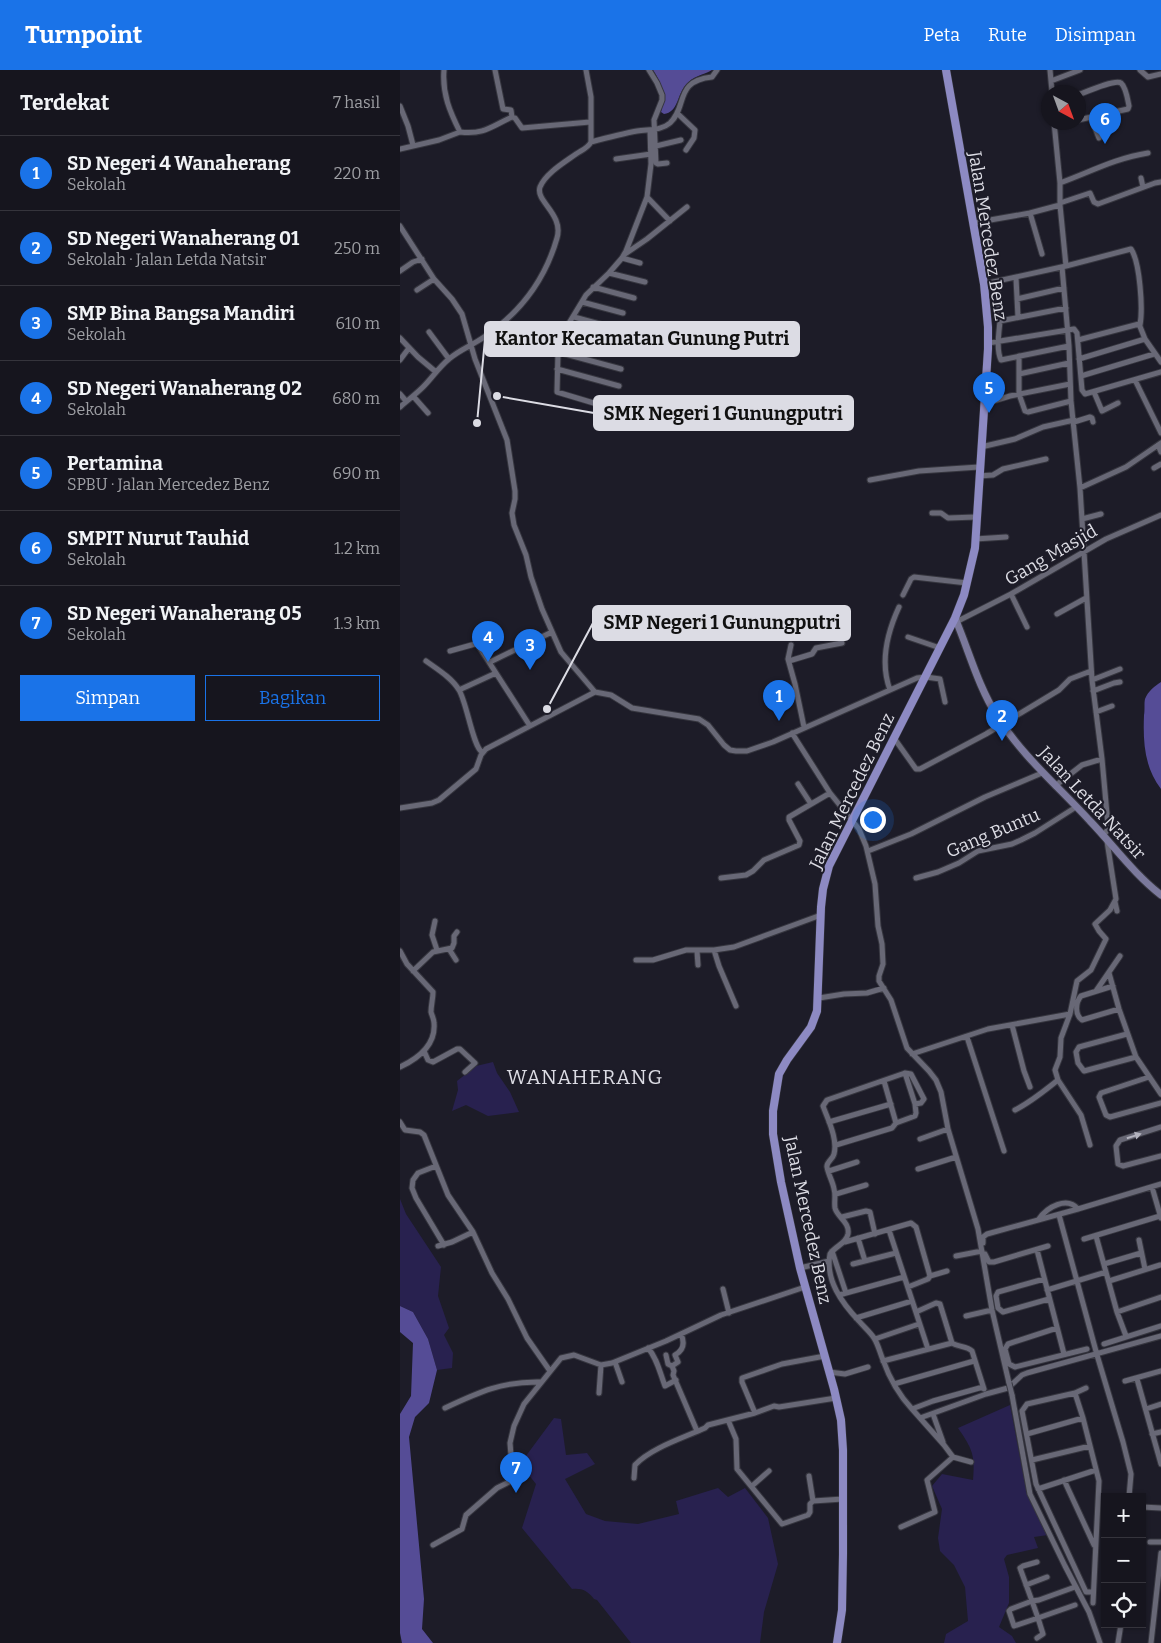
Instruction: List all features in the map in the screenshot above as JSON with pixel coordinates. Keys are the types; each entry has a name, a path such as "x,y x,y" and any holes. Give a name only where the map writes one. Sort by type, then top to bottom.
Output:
{"main road":[{"name":"Jalan Mercedez Benz","path":"837,1643 843,1587 843,1435 836,1398 800,1268 777,1158 773,1134 773,1117 780,1071 811,1027 818,1011 821,915 823,889 827,873 852,819 955,620 967,583 975,548 988,343 987,301 946,70"}],"street":[{"path":"444,70 443,89 449,110 460,132"},
{"path":"495,70 502,107 504,110 511,110 512,117 515,118 522,128 590,122"},
{"path":"400,407 449,358 471,346 501,324 528,298 540,281 549,263 559,230 556,220 540,195 540,187 547,177 574,155 589,146 591,142 591,97 586,70"},
{"path":"608,407 557,392 558,352 564,333 582,302 594,287 610,273 623,256 647,197 652,130 662,100 658,83 649,70"},
{"path":"591,142 628,133 652,130 667,125 674,120 687,89 699,79 712,77 717,70"},
{"path":"1050,70 1051,85"},
{"path":"1051,81 1080,70"},
{"path":"1140,70 1148,77 1161,74"},
{"path":"1086,92 1113,82 1120,83 1124,86 1129,108 1086,119"},
{"path":"400,106 413,145"},
{"path":"677,113 695,130 694,138 686,150"},
{"path":"400,149 439,140 460,132 476,133 485,131 512,117"},
{"path":"1091,118 1099,138"},
{"path":"652,130 656,146 656,163 668,164"},
{"path":"1055,130 1060,183 1071,401 1080,488 1092,680 1102,759 1108,829 1105,838 1117,911"},
{"path":"656,146 681,140"},
{"path":"1060,183 1088,173 1109,162 1148,153"},
{"path":"616,159 651,154"},
{"path":"1141,178 1143,187"},
{"path":"973,223 1030,213 1090,193 1094,202 1098,204 1161,182"},
{"path":"647,197 670,221"},
{"path":"623,256 687,207"},
{"path":"1030,213 1042,254"},
{"path":"400,226 434,279 460,310 489,396 507,440 516,499 512,513 514,525 526,555 535,589 561,652 595,692"},
{"path":"984,284 1064,267 1131,249 1135,257 1142,308 1140,325 1145,339 1161,362"},
{"path":"623,256 640,263"},
{"path":"400,271 412,262 422,259"},
{"path":"610,273 645,282"},
{"path":"1016,278 1018,318"},
{"path":"417,290 434,279"},
{"path":"997,282 1000,359 1003,360 1069,346"},
{"path":"594,287 634,298"},
{"path":"1017,299 1064,288"},
{"path":"582,302 623,313"},
{"path":"1000,321 1066,308"},
{"path":"574,317 625,331"},
{"path":"1078,340 1140,325"},
{"path":"604,344 609,328"},
{"path":"988,343 1074,329 1078,340 1083,393 1085,394 1161,372"},
{"path":"429,332 449,358"},
{"path":"564,333 625,350"},
{"path":"400,338 436,372"},
{"path":"1079,359 1145,339"},
{"path":"400,360 409,348"},
{"path":"558,352 621,369"},
{"path":"1081,376 1154,354"},
{"path":"1019,356 1019,394 1024,410 1027,412 1071,401"},
{"path":"1019,374 1069,363"},
{"path":"557,369 619,386"},
{"path":"1135,380 1161,434"},
{"path":"984,404 1019,394 1070,384"},
{"path":"1094,392 1102,411 1118,403"},
{"path":"400,394 406,401"},
{"path":"412,396 428,413"},
{"path":"981,447 1015,438 1043,427 1090,417 1094,422"},
{"path":"1080,488 1126,467 1159,444 1161,452"},
{"path":"979,476 996,474 1003,469 1046,459"},
{"path":"1154,468 1161,464"},
{"path":"870,480 920,471 979,467"},
{"path":"932,513 941,513 948,518 976,517"},
{"path":"1082,519 1101,514"},
{"name":"Gang Masjid","path":"955,620 1011,594 1106,539 1161,515"},
{"path":"975,539 1006,536"},
{"path":"903,595 911,579 914,577 967,583"},
{"path":"1011,594 1027,627"},
{"path":"1057,614 1086,598"},
{"path":"890,690 886,673 888,637 899,607"},
{"name":"Jalan Letda Natsir","path":"955,620 978,680 1002,724 1015,742 1042,773 1150,886 1161,895"},
{"path":"490,662 552,632"},
{"path":"908,637 940,648"},
{"path":"789,661 812,654 816,648 842,643"},
{"path":"450,651 476,644 490,662 530,726"},
{"path":"791,645 788,657 804,727"},
{"path":"426,661 452,681 459,690 469,716 477,747 482,752"},
{"path":"1092,680 1120,669"},
{"path":"894,738 918,770 976,740 1060,690 1070,679 1092,671"},
{"path":"459,690 496,673"},
{"path":"400,808 432,803 439,800 476,769 482,752 486,749 595,692 611,695 632,708 699,719 708,725 726,747 736,751 751,750 917,678 926,677 941,680 945,702"},
{"path":"1094,691 1114,682 1120,682"},
{"path":"1096,712 1112,706"},
{"path":"792,733 830,793 862,834 868,851 875,884 878,926 882,944 883,964 879,979 896,1013 905,1043 939,1086 948,1129 978,1229 992,1310 1012,1395 1030,1494 1089,1612 1100,1643"},
{"path":"1055,786 1082,766 1102,759"},
{"path":"868,851 911,834 985,797 1042,773"},
{"path":"798,784 811,804"},
{"path":"721,878 746,875 764,860 798,845 800,841 788,818 830,793"},
{"name":"Gang Buntu","path":"916,878 938,872 959,863 978,851 1012,844 1036,833 1076,807"},
{"path":"1090,1145 1082,1115 1058,1080 1055,1070 1060,1057 1061,1038 1070,1014 1077,981 1091,970 1106,938 1099,932 1095,922 1110,910 1115,902"},
{"path":"636,960 653,960 680,951 714,950 742,945 821,915"},
{"path":"435,921 432,931 437,950"},
{"path":"413,971 429,955 437,950 449,949 453,946 454,936 457,932"},
{"path":"449,949 456,960"},
{"path":"714,950 736,1006"},
{"path":"400,951 403,959 433,993 431,1009 434,1027 424,1052 400,1067"},
{"path":"697,951 698,965"},
{"path":"1096,991 1120,956"},
{"path":"1109,973 1127,1034 1136,1057 1161,1094"},
{"path":"1113,986 1079,998 1077,1012 1080,1020 1119,1009"},
{"path":"819,998 867,993 884,988"},
{"path":"912,1054 988,1029 1070,1014"},
{"path":"1012,1025 1030,1087"},
{"path":"1127,1034 1080,1047 1076,1052 1078,1063 1084,1071 1136,1057"},
{"path":"967,1037 1004,1150"},
{"path":"424,1052 428,1060 433,1062 456,1049 460,1049 475,1063 465,1072"},
{"path":"836,1145 892,1128 896,1123 915,1116 914,1104 905,1074"},
{"path":"844,1242 848,1229 836,1208 836,1194 827,1165 833,1157 836,1145 823,1106 824,1103 827,1100 905,1074 911,1074 923,1095 923,1101 919,1104 914,1104"},
{"path":"1149,1077 1101,1093 1099,1096 1106,1115 1110,1117 1161,1103"},
{"path":"1015,1110 1030,1103 1042,1091 1058,1080"},
{"path":"884,1081 896,1123"},
{"path":"829,1122 890,1104"},
{"path":"400,1122 406,1130 420,1132 424,1135 448,1195 473,1232 492,1273 528,1338 550,1371"},
{"path":"1161,1128 1120,1140 1116,1148 1118,1164 1123,1166 1161,1156"},
{"path":"920,1139 948,1129"},
{"path":"918,1169 956,1157"},
{"path":"829,1171 857,1162"},
{"path":"436,1166 418,1173 413,1180 412,1188 441,1246 473,1232"},
{"path":"1048,1246 990,1262 984,1252 982,1242 983,1237 987,1234 1059,1215 1161,1184"},
{"path":"836,1194 866,1185"},
{"path":"1084,1239 1161,1217 1152,1187"},
{"path":"1039,1219 1047,1210 1064,1203 1074,1205 1078,1209"},
{"path":"842,1217 870,1212 875,1234"},
{"path":"1059,1215 1131,1474 1129,1493"},
{"path":"930,1276 915,1225 911,1223 844,1242 832,1251 829,1261 831,1280 839,1295 856,1318 875,1339 883,1361 901,1396 953,1457 971,1462"},
{"path":"889,1230 928,1349"},
{"path":"1096,1236 1117,1312 1126,1336"},
{"path":"858,1238 864,1261"},
{"path":"1139,1240 1145,1269"},
{"path":"1037,1250 1064,1354"},
{"path":"832,1251 846,1293"},
{"path":"956,1256 982,1251"},
{"path":"853,1264 896,1252"},
{"path":"1104,1264 1141,1253"},
{"path":"800,1268 829,1261"},
{"path":"1109,1281 1160,1265"},
{"path":"908,1287 928,1279 930,1276 947,1271"},
{"path":"1047,1290 1106,1272"},
{"path":"839,1295 904,1277"},
{"path":"1044,1279 998,1292 996,1296 998,1308 1003,1312 1049,1299"},
{"path":"433,1545 462,1529 466,1515 497,1488 513,1480 510,1442 512,1430 521,1408 561,1358 571,1355 583,1357 601,1365 615,1362 729,1313 805,1287"},
{"path":"723,1289 729,1313"},
{"path":"1117,1312 1161,1297"},
{"path":"856,1318 912,1301"},
{"path":"916,1312 936,1303 940,1304 952,1343"},
{"path":"966,1316 992,1310"},
{"path":"875,1339 920,1324"},
{"path":"1104,1344 1161,1326"},
{"path":"1057,1328 1008,1344 1005,1349 1010,1364 1015,1367 1087,1349"},
{"path":"672,1366 678,1362 674,1356 680,1352 683,1346 681,1334"},
{"path":"920,1418 1010,1387 1022,1375 1027,1373 1161,1336"},
{"path":"883,1361 952,1343 971,1349 986,1394"},
{"path":"648,1348 655,1356 665,1386 676,1380"},
{"path":"666,1355 668,1364 672,1366 673,1376 697,1431"},
{"path":"755,1413 741,1380 743,1377 782,1364 824,1356"},
{"path":"894,1384 974,1361"},
{"path":"615,1362 622,1382"},
{"path":"599,1394 601,1365"},
{"path":"829,1372 845,1374 868,1366"},
{"path":"1125,1381 1161,1371"},
{"path":"1137,1379 1152,1434 1159,1445 1161,1464"},
{"path":"445,1408 492,1387 512,1383 541,1382"},
{"path":"912,1409 983,1387"},
{"path":"1086,1388 1075,1393 1025,1406 1022,1411 1038,1489 1086,1592 1093,1592"},
{"path":"1075,1393 1083,1418 1101,1495"},
{"path":"634,1478 635,1465 639,1461 666,1445 708,1425 774,1406 779,1407 836,1398"},
{"path":"1146,1409 1161,1404"},
{"path":"933,1414 944,1445"},
{"path":"1027,1434 1083,1418"},
{"path":"728,1420 736,1439 737,1469 782,1524 808,1515 810,1512 810,1504 813,1501 809,1476"},
{"path":"1152,1434 1161,1432"},
{"path":"1032,1460 1090,1446"},
{"path":"901,1527 933,1514 935,1508 927,1480 953,1457"},
{"path":"1038,1489 1096,1470"},
{"path":"752,1486 769,1471"},
{"path":"1064,1480 1095,1548"},
{"path":"813,1501 843,1499"},
{"path":"1146,1507 1161,1508"},
{"path":"1093,1603 1095,1548 1101,1509"},
{"path":"1150,1542 1161,1542"},
{"path":"1151,1643 1159,1604 1161,1553"},
{"path":"1037,1562 1020,1568 1043,1634 1037,1638"},
{"path":"1026,1585 1047,1577"},
{"path":"1075,1587 1035,1602 1032,1601 1011,1608 1009,1611 1010,1619 1014,1626 1016,1626 1075,1605"},
{"path":"1118,1643 1120,1628"},
{"path":"1153,1630 1161,1630"}],"shaded area":[{"path":"653,70 712,70 688,82 682,90 675,107 669,113 664,114 661,112 662,90"},
{"path":"1161,682 1161,789 1155,781 1148,763 1144,744 1144,725 1146,696"},
{"path":"493,1062 497,1073 510,1092 519,1112 488,1116 466,1105 452,1111 458,1090 457,1081 476,1066"},
{"path":"400,1199 406,1214 441,1267 438,1296 449,1328 444,1335 453,1353 452,1368 437,1370 428,1339 413,1312 400,1306"},
{"path":"400,1306 413,1312 428,1339 437,1370 429,1403 415,1417 409,1437 424,1599 422,1629 433,1643 402,1643 400,1633 400,1414 411,1396 413,1343 400,1332"},
{"path":"1010,1405 1027,1494 1048,1535 1034,1537 1038,1548 1007,1555 1004,1559 1009,1577 1009,1603 999,1627 1012,1636 1016,1643 944,1643 946,1634 968,1621 965,1587 954,1565 940,1551 938,1538 942,1509 932,1486 942,1474 973,1480 974,1464 972,1453 958,1428"},
{"path":"554,1418 561,1419 566,1455 587,1453 595,1464 565,1479 586,1514 605,1521 638,1524 679,1514 676,1501 718,1488 728,1497 745,1488 768,1518 778,1564 764,1612 760,1643 631,1643 597,1600 584,1591 572,1589 522,1528 536,1484 520,1464"}],"place":[{"name":"SMPIT Nurut Tauhid","path":"1105,144"},
{"name":"SMK Negeri 1 Gunungputri","path":"497,396"},
{"name":"Pertamina","path":"989,413"},
{"name":"Kantor Kecamatan Gunung Putri","path":"477,423"},
{"name":"SD Negeri Wanaherang 02","path":"488,662"},
{"name":"SMP Bina Bangsa Mandiri","path":"530,670"},
{"name":"SMP Negeri 1 Gunungputri","path":"547,709"},
{"name":"SD Negeri 4 Wanaherang","path":"779,721"},
{"name":"SD Negeri Wanaherang 01","path":"1002,741"},
{"name":"SD Negeri Wanaherang 05","path":"516,1493"}],"district":[{"name":"WANAHERANG","path":"585,1077"}]}
